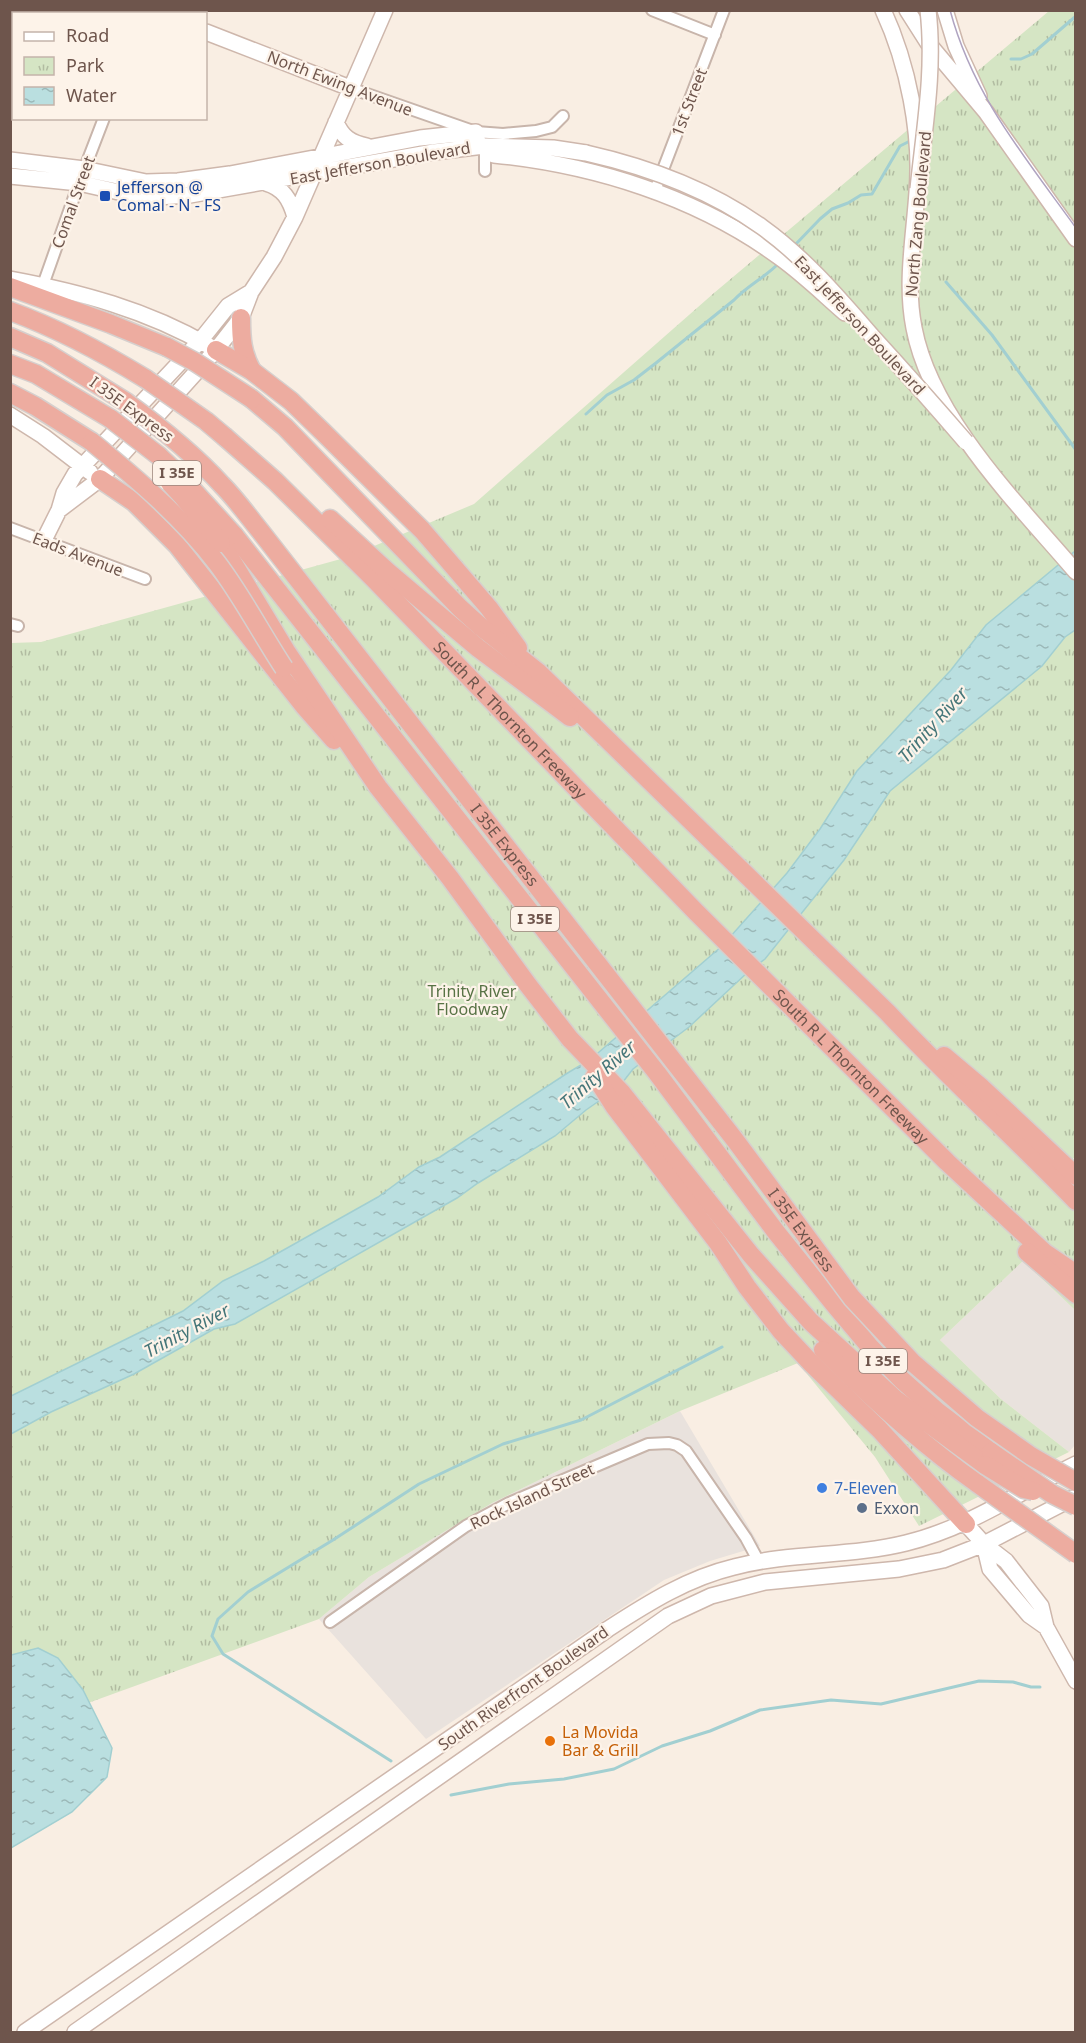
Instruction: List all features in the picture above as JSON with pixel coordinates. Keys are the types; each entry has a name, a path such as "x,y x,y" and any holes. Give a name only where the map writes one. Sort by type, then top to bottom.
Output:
{"highway":[{"path":"10,287 167,347 205,368 252,399 285,427 460,608 538,672 888,1013 927,1055 1076,1201"},
{"name":"South R L Thornton Freeway","path":"10,311 69,335 108,355 146,379 206,421 275,481 308,506 424,631 696,912 969,1182"},
{"path":"241,318 241,345 244,358 252,372"},
{"name":"I 35E Express","path":"10,337 47,353 126,402 161,428 223,485 735,1140 852,1298 912,1362 978,1418 1031,1456 1076,1482"},
{"path":"216,350 252,372 291,401 422,530 538,672"},
{"path":"10,364 52,383 75,409 136,451 183,497 209,527 244,579 286,651 378,787 450,878 570,1039 614,1106 718,1243 754,1296 781,1331 894,1443 966,1524"},
{"path":"10,393 35,406 102,429 216,562 332,738"},
{"name":"I 35E","path":"102,429 166,463 201,497 234,535 649,1064 776,1232 870,1347 902,1380 988,1458 1076,1506"},
{"path":"100,479 134,502 177,545 297,698 378,787"},
{"path":"308,506 438,616 567,714 668,814 726,856"},
{"path":"888,1013 936,1048 1076,1176"},
{"path":"570,1039 622,1093 681,1167 714,1220 767,1288 827,1345 895,1399 988,1458"},
{"path":"969,1182 1045,1252 1076,1274"},
{"path":"969,1182 1020,1246 1076,1294"},
{"path":"827,1345 867,1394 919,1441 1076,1554"}],"main road":[{"path":"59,510 100,479 216,350 241,318 251,292 274,257 295,217 385,10"},
{"path":"883,10 898,45 914,117 918,189"},
{"path":"907,10 945,64 986,112 1076,239"},
{"name":"North Zang Boulevard","path":"928,10 930,73 910,271 910,296 914,330 921,355 937,392 966,442"},
{"path":"945,10 956,46 986,112"},
{"name":"North Ewing Avenue","path":"207,32 350,88"},
{"path":"336,122 339,132 346,139 370,147"},
{"name":"East Jefferson Boulevard","path":"10,176 82,176 146,182 178,181 230,174 420,138 553,148 617,160 668,177 733,208 792,250 826,283 966,442"},
{"path":"481,144 583,169 701,212 738,231 778,256 879,344"},
{"name":"East Jefferson Boulevard","path":"10,160 82,176 123,193 157,197 190,195 266,183 481,144"},
{"path":"266,183 277,186 283,191 295,217"},
{"path":"10,279 90,296 135,311 216,350"},
{"path":"44,540 71,479 200,341 228,306 251,292"},
{"path":"10,415 43,436 100,479"},
{"path":"966,442 1076,573"},
{"name":"South Riverfront Boulevard","path":"25,2032 608,1629 675,1589 715,1573 759,1562 867,1551 917,1540 966,1524 1076,1464"},
{"name":"South Riverfront Boulevard","path":"75,2032 668,1616 711,1596 765,1582 920,1566 943,1560 984,1545 1076,1496"},
{"path":"966,1524 984,1545 1006,1561 1041,1606 1046,1627 1076,1681"},
{"path":"867,1551 868,1572"},
{"path":"759,1562 765,1582"},
{"path":"472,1724 487,1743"},
{"path":"246,1879 262,1903"}],"street":[{"path":"652,10 715,35"},
{"name":"1st Street","path":"654,193 724,10"},
{"name":"North Ewing Avenue","path":"350,88 481,144 503,134 552,127"},
{"path":"553,148 552,127 563,116"},
{"name":"Comal Street","path":"43,285 103,120"},
{"path":"481,144 485,171"},
{"name":"Eads Avenue","path":"10,528 145,579"},
{"name":"Rock Island Street","path":"330,1622 466,1526 509,1503 648,1444 669,1443 686,1451 746,1538 759,1562"}],"shaded area":[{"path":"1023,1261 1075,1310 1075,1445 1069,1452 1001,1399 940,1340"},
{"path":"680,1411 760,1546 710,1561 664,1580 426,1739 319,1619 369,1577 492,1503"}],"green space":[{"name":"Trinity River Floodway","path":"1049,11 1075,11 1076,1155 1070,1163 1076,1169 1075,1310 1023,1261 940,1340 1001,1399 1069,1452 919,1526 875,1457 798,1363 680,1411 492,1503 369,1577 319,1619 11,1731 11,643 41,642 348,557 474,504 714,293"}],"water":[{"name":"Trinity River","path":"1075,551 1075,630 1065,637 1042,666 890,791 844,860 765,959 689,1027 633,1069 619,1087 555,1136 457,1198 235,1324 214,1329 134,1374 51,1412 11,1434 11,1396 183,1311 223,1281 264,1261 378,1197 419,1167 440,1157 591,1059 722,946 787,873 820,829 857,771 951,670 986,625"},
{"path":"38,1648 58,1658 83,1690 112,1748 107,1777 72,1812 11,1848 11,1655"}],"waterway":[{"path":"1011,59 1021,59 1032,54 1076,16"},
{"path":"872,194 900,146 912,140"},
{"path":"794,246 832,209 861,195 872,194"},
{"path":"586,414 607,395 634,380 656,363 780,262"},
{"path":"946,282 992,335 1076,450"},
{"path":"391,1761 223,1654 212,1636 218,1619 248,1592 419,1484 503,1444 581,1420 722,1347"},
{"path":"451,1795 509,1784 564,1779 614,1769 662,1746 710,1731 760,1710 831,1700 881,1704 979,1681 1013,1682 1040,1687"}],"tram line":[{"path":"950,10 972,70 1002,125 1076,228"}],"place":[{"name":"Jefferson @ Comal - N - FS","path":"105,196"},
{"name":"7-Eleven","path":"822,1488"},
{"name":"Exxon","path":"862,1508"},
{"name":"La Movida Bar & Grill","path":"550,1741"}]}
